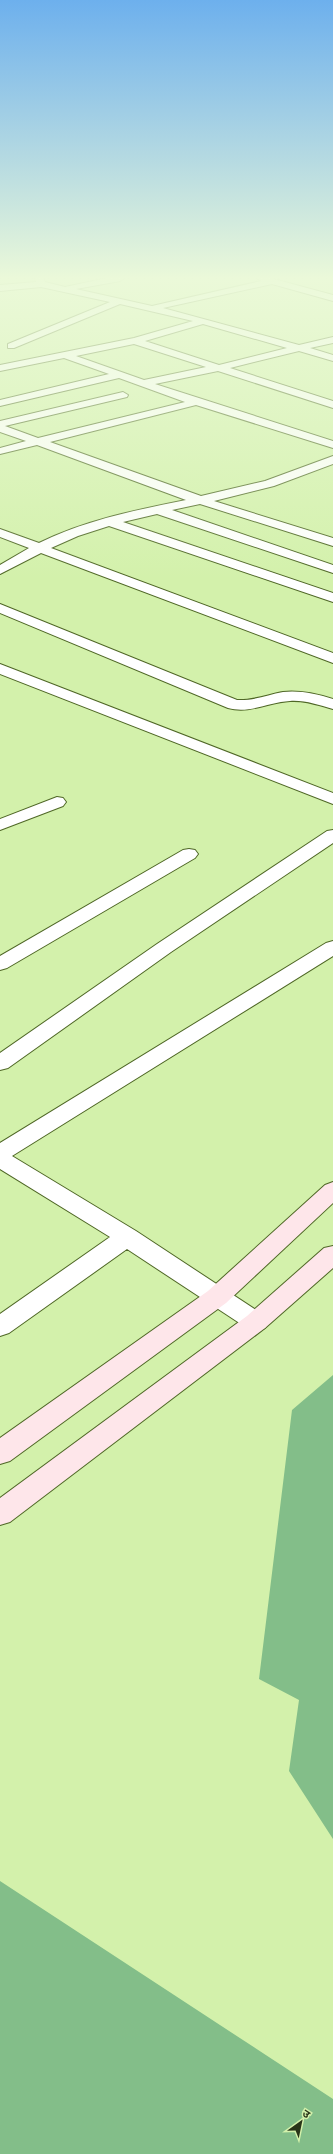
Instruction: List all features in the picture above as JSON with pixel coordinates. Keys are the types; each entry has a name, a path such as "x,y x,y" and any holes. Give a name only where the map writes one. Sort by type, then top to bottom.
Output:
{"street":[{"path":"0,403 104,379"},
{"path":"129,379 196,402 333,445"},
{"path":"142,383 165,379"},
{"path":"251,379 333,405"},
{"path":"0,424 122,395"},
{"path":"1,450 196,402"},
{"path":"0,428 199,500 332,541"},
{"path":"0,570 41,548 72,534 111,522 268,484 316,468 333,460"},
{"path":"159,510 333,569"},
{"path":"111,522 333,598"},
{"path":"0,533 333,658"},
{"path":"284,552 332,541"},
{"path":"0,608 234,705 258,705 283,697 297,696 314,698 333,704"},
{"path":"0,668 333,800"},
{"path":"0,825 57,802"},
{"path":"0,1063 164,948 333,835"},
{"path":"0,964 189,854"},
{"path":"0,1153 333,947"},
{"path":"0,1159 127,1237 256,1322"},
{"path":"0,1453 217,1297 333,1190"},
{"path":"0,1327 127,1237"},
{"path":"0,1514 256,1322 333,1254"}],"building":[{"path":"333,1375 333,1839 289,1771 299,1700 259,1679 292,1410"},
{"path":"0,1881 333,2099 333,2154 0,2154"}]}
